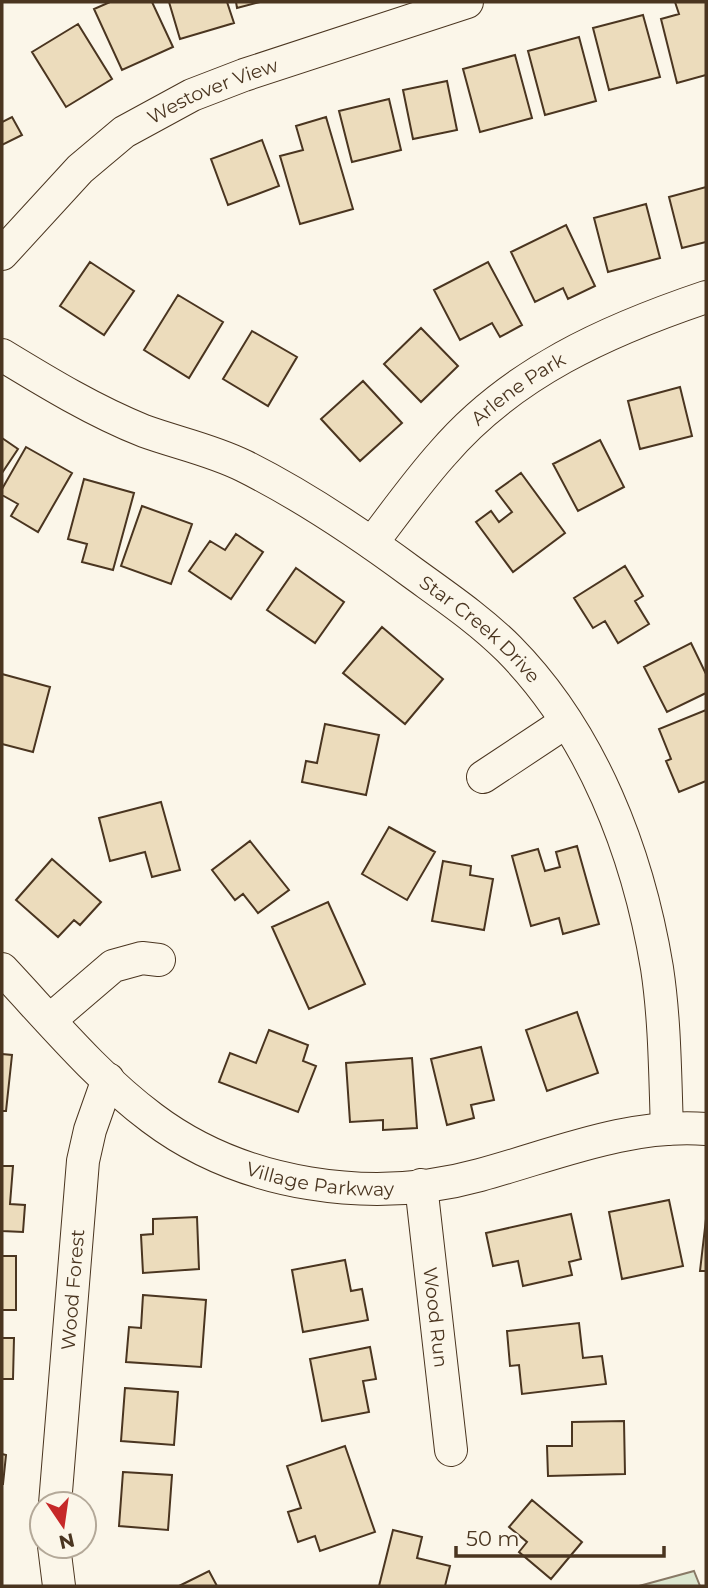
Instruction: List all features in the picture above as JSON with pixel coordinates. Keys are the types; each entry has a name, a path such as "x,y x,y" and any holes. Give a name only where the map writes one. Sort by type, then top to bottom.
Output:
{"street":[{"name":"Westover View","path":"2,254 80,169 124,132 181,102 244,75 467,2"},
{"name":"Arlene Park","path":"372,543 442,453 480,415 522,382 567,354 614,330 706,297"},
{"name":"Star Creek Drive","path":"2,355 104,413 146,431 240,464 303,496 463,610 508,648 536,680 566,722 598,779 625,841 644,905 657,969 667,1129"},
{"path":"483,777 566,722"},
{"path":"50,1020 113,966 142,958 159,960"},
{"name":"Village Parkway","path":"2,969 108,1079 151,1118 184,1140 258,1171 296,1181 336,1188 376,1189 448,1183 631,1133 706,1129"},
{"name":"Wood Forest","path":"56,1490 83,1161 90,1130 108,1079"},
{"name":"Wood Run","path":"421,1185 451,1450"},
{"path":"56,1560 59,1586"}],"green space":[{"path":"694,1571 700,1586 639,1586"}],"building":[{"path":"110,2 152,2 173,47 122,70 94,9"},
{"path":"169,2 227,2 234,23 180,39"},
{"path":"236,2 260,2 237,8"},
{"path":"675,2 706,2 706,75 677,83 661,19 679,14"},
{"path":"643,15 660,77 609,90 593,28"},
{"path":"78,24 112,79 66,107 32,52"},
{"path":"579,37 596,101 545,115 528,51"},
{"path":"515,55 532,118 480,132 463,69"},
{"path":"447,81 457,130 413,139 403,90"},
{"path":"389,99 401,150 352,162 339,111"},
{"path":"12,117 22,135 2,145 2,122"},
{"path":"326,117 353,209 300,224 280,156 303,150 296,126"},
{"path":"262,140 279,186 228,205 211,159"},
{"path":"706,187 706,242 682,248 669,197"},
{"path":"646,204 660,258 608,272 594,218"},
{"path":"566,225 595,286 568,299 563,288 535,302 511,252"},
{"path":"90,262 134,291 104,335 60,306"},
{"path":"488,262 522,325 500,337 492,323 460,340 434,290"},
{"path":"178,295 223,322 189,378 144,350"},
{"path":"421,328 458,366 421,402 384,364"},
{"path":"252,331 297,357 268,406 223,379"},
{"path":"363,381 402,423 360,461 321,419"},
{"path":"680,387 692,436 640,449 628,401"},
{"path":"2,438 18,449 2,473"},
{"path":"600,440 624,487 578,511 553,464"},
{"path":"26,447 72,473 38,532 11,516 18,504 2,495 2,489"},
{"path":"521,473 565,533 513,572 476,522 491,511 499,522 512,512 496,491"},
{"path":"84,479 134,493 113,570 82,562 87,544 68,539"},
{"path":"142,506 192,524 171,584 121,566"},
{"path":"236,534 263,552 231,599 189,571 210,541 225,550"},
{"path":"625,566 643,596 635,601 649,624 618,643 605,621 593,628 574,598"},
{"path":"296,568 344,602 315,643 267,610"},
{"path":"382,627 443,679 405,724 343,673"},
{"path":"691,643 706,674 706,693 667,712 644,667"},
{"path":"2,674 50,687 33,752 2,744"},
{"path":"706,710 706,781 679,792 666,761 671,759 659,729"},
{"path":"325,724 379,735 366,795 302,782 306,761 317,763"},
{"path":"161,802 180,870 152,877 145,852 110,861 99,818"},
{"path":"389,827 435,852 407,900 362,874"},
{"path":"250,841 289,890 258,913 243,894 235,900 212,870"},
{"path":"577,846 599,924 563,934 559,918 531,926 512,856 538,849 545,871 560,867 556,852"},
{"path":"52,859 101,902 80,925 74,920 58,937 16,900"},
{"path":"443,861 471,866 470,875 493,879 484,930 432,921"},
{"path":"328,902 365,984 309,1009 272,927"},
{"path":"577,1012 598,1073 547,1091 526,1030"},
{"path":"269,1030 308,1045 303,1061 316,1066 298,1112 219,1082 230,1053 256,1063"},
{"path":"481,1047 494,1100 471,1105 474,1118 447,1125 431,1059"},
{"path":"2,1054 12,1055 6,1111 2,1111"},
{"path":"412,1058 417,1128 383,1130 383,1120 350,1122 346,1063"},
{"path":"2,1166 13,1166 10,1204 25,1205 23,1232 2,1231"},
{"path":"669,1200 683,1266 622,1279 609,1212"},
{"path":"571,1214 581,1259 569,1262 572,1275 523,1286 518,1261 493,1266 486,1233"},
{"path":"197,1217 199,1269 143,1273 141,1235 153,1234 153,1219"},
{"path":"706,1219 706,1271 700,1271"},
{"path":"2,1256 16,1256 16,1310 2,1310"},
{"path":"345,1260 351,1291 362,1289 368,1320 303,1332 292,1270"},
{"path":"143,1295 206,1300 201,1367 126,1362 129,1327 141,1328"},
{"path":"579,1323 583,1358 602,1356 606,1384 522,1394 519,1365 510,1366 507,1331"},
{"path":"2,1338 14,1338 13,1379 2,1379"},
{"path":"370,1347 376,1379 363,1381 369,1412 322,1421 310,1359"},
{"path":"125,1388 178,1392 174,1445 121,1441"},
{"path":"624,1421 625,1474 548,1476 547,1446 572,1446 572,1422"},
{"path":"345,1446 375,1532 320,1551 315,1536 298,1542 288,1512 301,1508 287,1466"},
{"path":"2,1454 6,1455 3,1484 2,1484"},
{"path":"123,1472 172,1475 168,1530 119,1526"},
{"path":"532,1500 582,1542 551,1579 519,1552 527,1542 509,1527"},
{"path":"393,1530 422,1537 417,1558 450,1566 445,1586 379,1586"},
{"path":"209,1571 217,1586 179,1586"}]}
